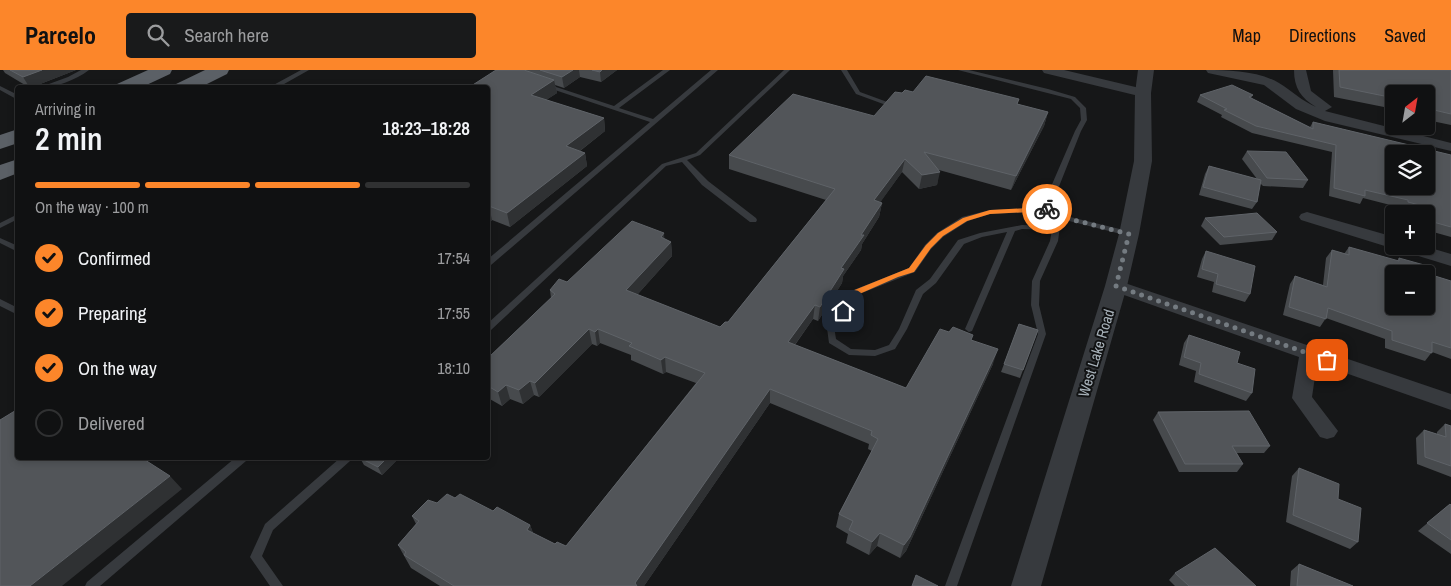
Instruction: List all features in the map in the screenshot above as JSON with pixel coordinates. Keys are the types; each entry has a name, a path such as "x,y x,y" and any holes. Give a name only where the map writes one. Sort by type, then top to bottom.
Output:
{"highway":[{"path":"130,85 163,70"},
{"path":"189,85 220,70"},
{"path":"0,143 15,136"},
{"path":"0,173 15,166"}],"street":[{"path":"1048,70 1143,93"},
{"name":"West Lake Road","path":"1026,586 1116,286 1129,234 1143,161 1143,93 1146,70"},
{"path":"1212,70 1268,82 1301,106 1330,118 1451,147"},
{"path":"1300,70 1302,90 1311,100 1328,109 1385,123"},
{"path":"1435,134 1451,138"},
{"path":"1307,218 1385,240"},
{"path":"1435,255 1451,260"},
{"path":"1116,286 1451,402"},
{"path":"1309,354 1302,398 1327,431"}],"lane":[{"path":"50,85 86,70"},
{"path":"277,85 306,70"},
{"path":"615,108 667,70"},
{"path":"490,261 715,70"},
{"path":"490,326 664,165 698,154 787,70"},
{"path":"844,70 858,93 888,104"},
{"path":"951,586 1042,334 1035,305 1036,281 1054,241 1058,213 1054,189 1084,120 1083,108 1073,98 961,70"},
{"path":"534,81 653,121"},
{"path":"0,88 15,96"},
{"path":"683,159 705,182 753,220"},
{"path":"843,311 854,293 895,275 912,270 928,247 940,235 965,219 990,212 1058,213 1129,234"},
{"path":"0,226 15,218"},
{"path":"831,328 832,340 849,352 875,353 892,347 903,329 919,292 933,281 961,242 980,235 1012,229 1056,228"},
{"path":"969,329 1012,229"},
{"path":"0,240 15,248"},
{"path":"0,302 15,310"},
{"path":"91,586 240,460"},
{"path":"277,586 256,557 269,527 344,460"}],"building":[{"path":"10,70 42,70 23,77"},
{"path":"496,70 524,70 554,80 531,95 604,118 566,146 585,153 507,213 490,206 490,85 473,85"},
{"path":"540,70 573,70 562,77"},
{"path":"1339,70 1451,70 1451,114 1435,110 1435,85 1385,85 1385,96 1340,87"},
{"path":"926,76 1019,99 1017,104 1048,112 1016,176 924,152 940,172 922,175 905,159 874,200 882,203 861,235 864,235 841,268 844,269 820,307 815,305 788,342 906,388 940,329 949,332 953,327 973,335 971,340 998,349 910,537 904,545 880,533 872,542 849,530 853,521 839,514 878,439 871,435 872,431 770,389 635,583 637,586 454,586 404,555 406,552 398,545 419,521 412,516 428,500 437,503 447,494 455,498 460,494 493,511 497,507 530,525 527,530 555,544 557,542 566,546 705,373 665,357 661,360 629,346 632,343 598,329 595,332 589,329 535,383 530,381 519,390 506,385 498,392 490,387 490,356 555,294 550,290 559,279 567,282 632,221 664,233 661,237 671,242 626,290 720,327 725,322 728,322 835,189 729,155 793,94 874,116 895,92 902,93 905,90 913,92"},
{"path":"1232,85 1253,95 1249,97 1313,129 1313,122 1409,145 1385,145 1385,195 1365,190 1365,196 1334,188 1336,145 1256,126 1224,110 1227,109 1200,95"},
{"path":"1247,151 1286,152 1308,180 1267,178"},
{"path":"1435,151 1451,155 1451,227 1435,223 1435,205 1419,205 1408,202 1408,200 1386,195 1435,195"},
{"path":"1209,166 1261,180 1257,202 1203,187"},
{"path":"1257,213 1277,232 1224,237 1205,218"},
{"path":"1349,247 1399,261 1399,258 1424,265 1385,265 1385,315 1435,315 1435,276 1451,281 1451,348 1432,342 1432,353 1392,340 1392,331 1328,308 1326,319 1289,307 1295,276 1327,287 1332,250 1349,255"},
{"path":"1206,251 1255,266 1250,294 1216,284 1218,274 1202,269"},
{"path":"1019,324 1038,330 1023,370 1004,364"},
{"path":"1189,335 1240,352 1237,363 1255,369 1252,393 1199,374 1201,363 1184,357"},
{"path":"15,411 15,460 145,460 170,476 30,586 0,586 0,420"},
{"path":"1249,411 1270,446 1232,446 1243,464 1185,464 1158,412"},
{"path":"1445,424 1451,426 1451,466 1425,457 1424,430 1446,437"},
{"path":"364,460 385,460 378,467"},
{"path":"1299,468 1339,484 1338,499 1361,508 1358,542 1293,515"},
{"path":"1451,505 1451,540 1427,523"},
{"path":"1215,548 1256,586 1189,586 1175,573"},
{"path":"1299,564 1353,586 1297,586"},
{"path":"916,575 938,586 912,586"}],"way so far":[{"path":"1047,209 1057,209 1058,216 1129,234 1116,286 1327,360"}],"route":[{"path":"843,311 854,293 895,275 912,270 928,247 940,235 965,219 990,212 1047,209"}]}
